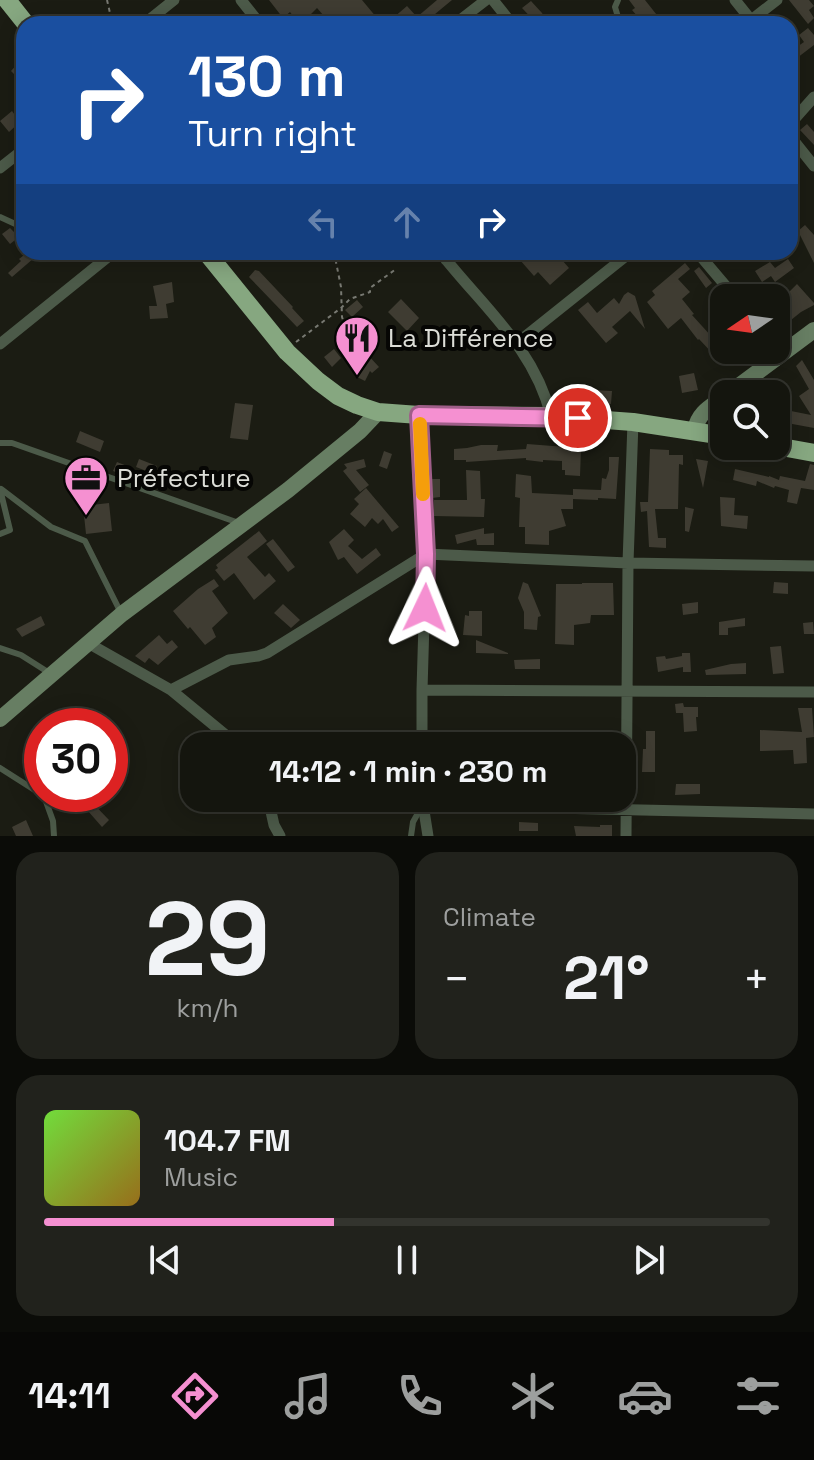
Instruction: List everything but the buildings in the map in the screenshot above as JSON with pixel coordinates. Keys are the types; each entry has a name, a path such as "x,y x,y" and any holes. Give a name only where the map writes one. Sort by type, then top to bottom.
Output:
{"highway":[{"path":"7,0 20,16"},
{"path":"212,260 287,352 318,381 338,396 378,412 551,416 633,422 710,433"},
{"path":"790,449 814,453"}],"main road":[{"path":"790,346 811,339"},
{"path":"744,380 763,364"},
{"path":"695,430 697,420 710,407"},
{"path":"1,719 122,614 243,525 360,431 378,412"}],"street":[{"path":"154,16 174,0"},
{"path":"241,0 254,16"},
{"path":"465,16 486,0"},
{"path":"493,0 506,16"},
{"path":"756,16 777,0"},
{"path":"798,115 814,97"},
{"path":"798,146 814,166"},
{"path":"0,168 16,155"},
{"path":"0,344 104,260"},
{"path":"446,260 517,343 534,369 551,416"},
{"path":"517,343 621,260"},
{"path":"704,260 724,284"},
{"path":"419,415 426,554 422,732"},
{"path":"627,732 633,422"},
{"path":"171,690 229,660 267,653 426,554 628,563 814,566"},
{"path":"88,643 171,690 222,732"},
{"path":"422,690 814,692"},
{"path":"636,809 814,814"},
{"path":"270,812 273,832"},
{"path":"424,812 428,836"},
{"path":"626,812 626,836"}],"lane":[{"path":"0,443 12,443 243,525"},
{"path":"0,488 10,530 0,534"},
{"path":"0,488 51,527 85,541 122,614"},
{"path":"0,648 21,655 51,674"},
{"path":"0,768 44,796 53,821 54,836"},
{"path":"411,836 417,812"}],"path":[{"path":"107,0 110,13"},
{"path":"336,260 345,326 355,334"},
{"path":"287,352 350,299 370,292 370,288 396,269"}],"slow traffic":[{"path":"420,424 423,494"}],"place":[{"name":"La Différence","path":"357,377"},
{"name":"Préfecture","path":"86,517"}],"route":[{"path":"425,608 426,554 419,415 578,418"}]}
